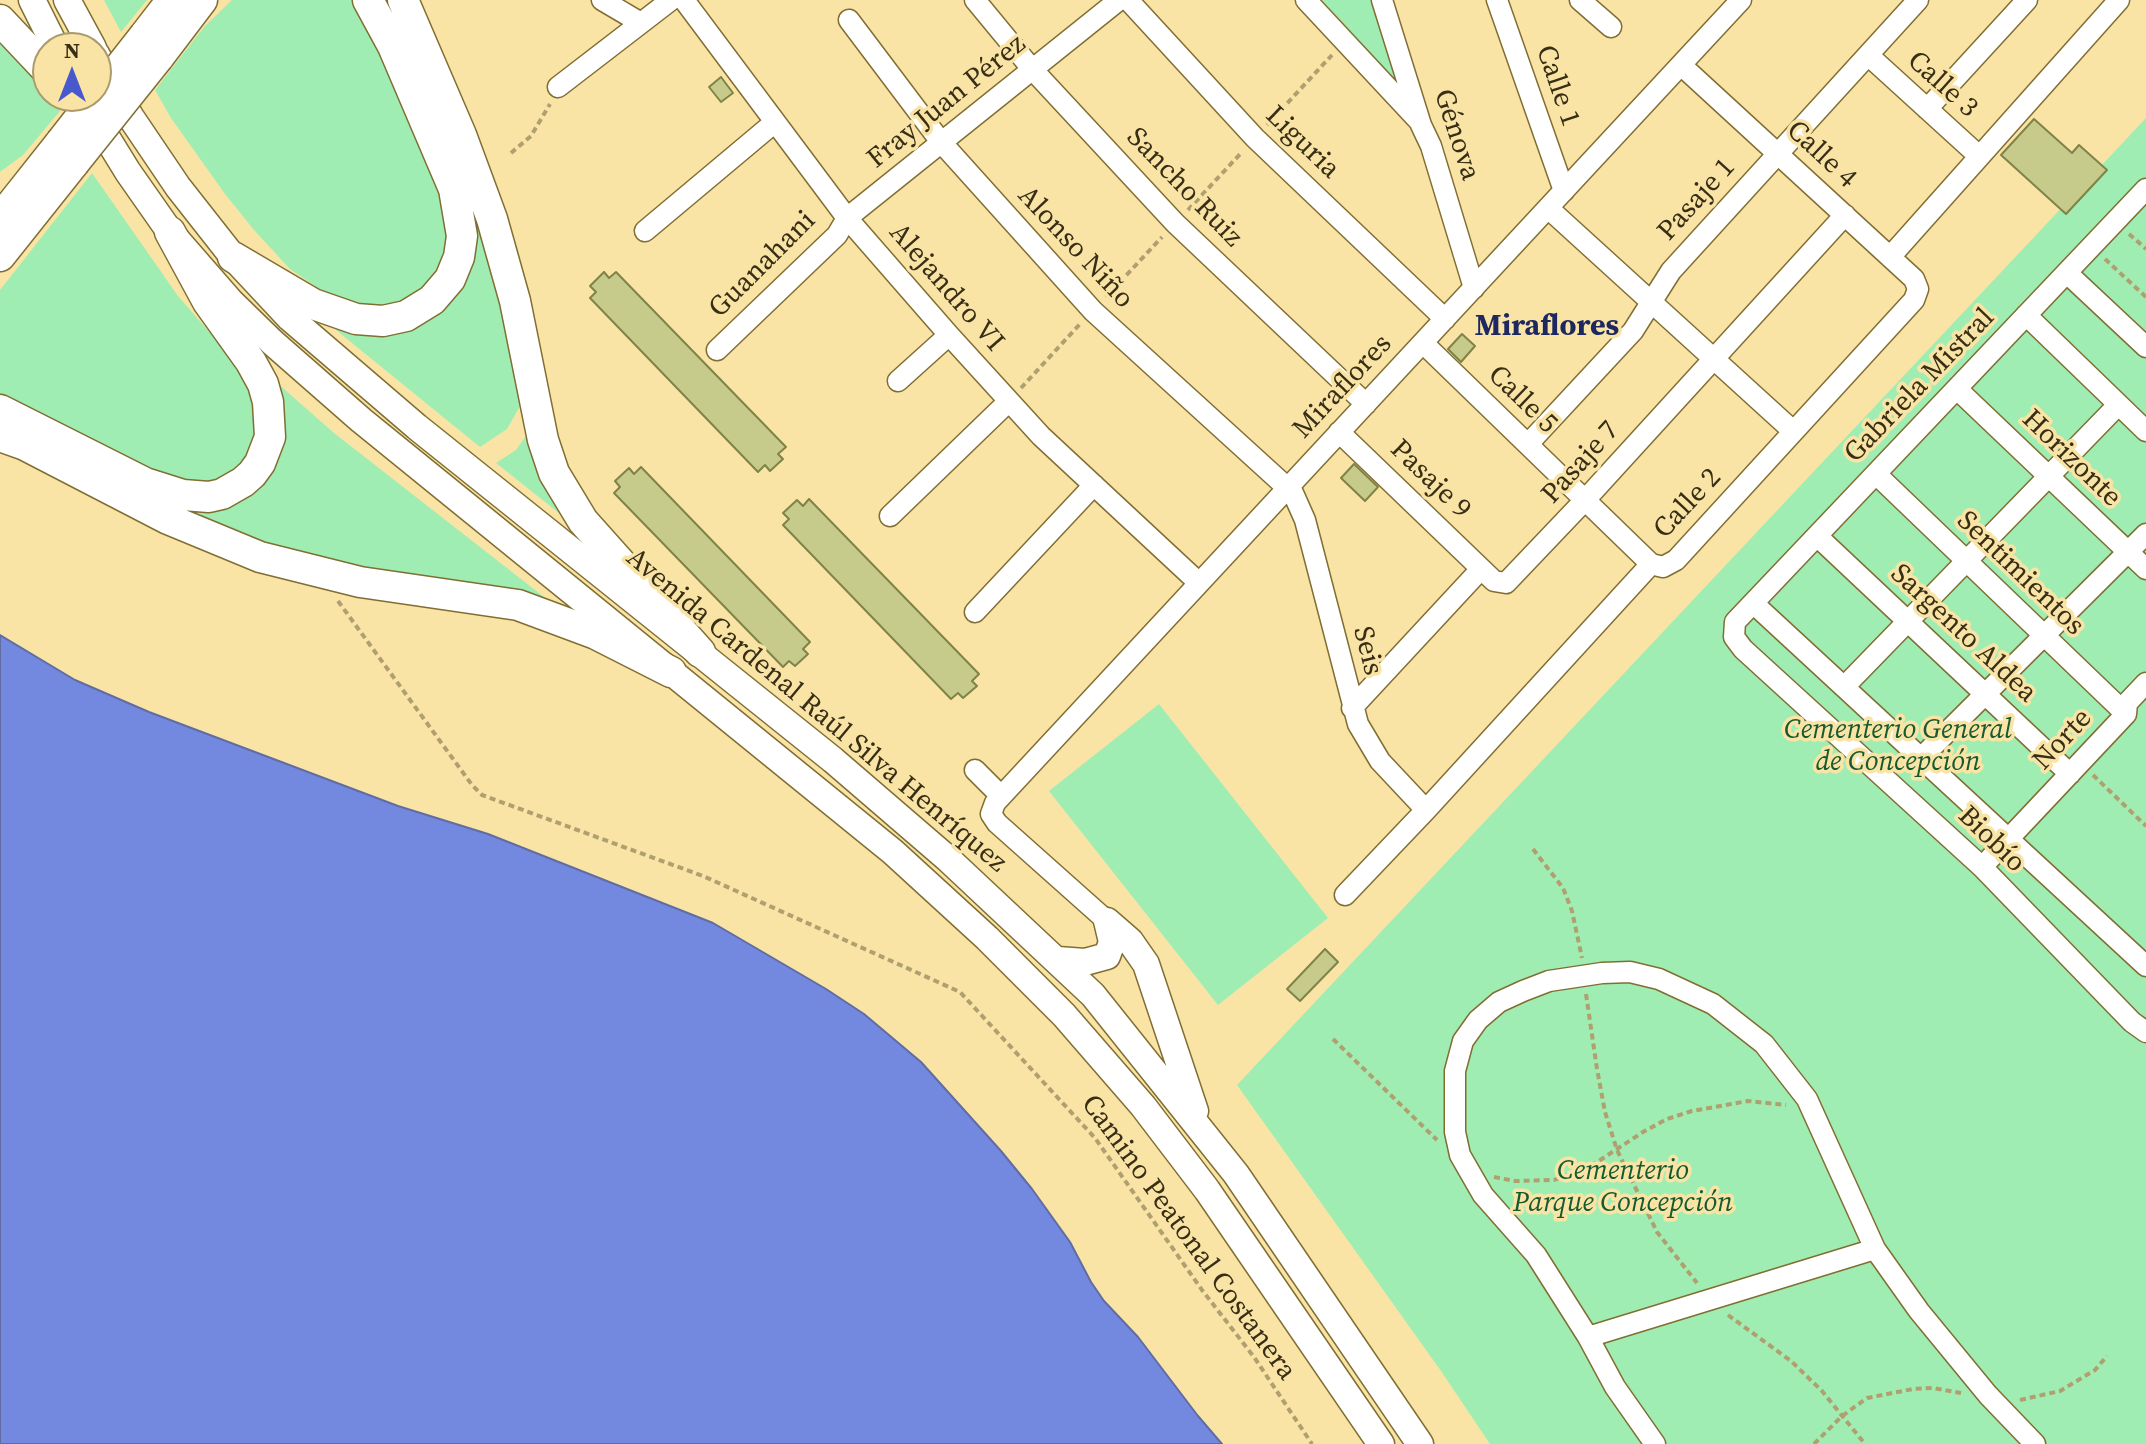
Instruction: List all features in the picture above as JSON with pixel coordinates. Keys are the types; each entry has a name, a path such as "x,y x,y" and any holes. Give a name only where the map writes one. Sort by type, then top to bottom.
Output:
{"highway":[{"path":"160,42 172,0"},
{"path":"0,219 202,0"},
{"path":"160,42 213,0"},
{"path":"233,257 313,304 356,319 383,321 406,316 432,300 450,279 461,245 459,207 454,189 393,46 368,0"},
{"path":"403,0 461,135 496,230 515,301 543,440 554,473 583,521 700,652"},
{"path":"0,20 32,54"},
{"path":"0,189 60,156"},
{"path":"0,256 60,156"},
{"path":"0,410 145,483 183,495 209,497 222,494 252,474 270,437 269,410 263,384 208,302 170,232"},
{"path":"0,436 25,445 188,529 260,557 360,582 518,605 596,634 671,672"}],"main road":[{"path":"32,0 48,32"},
{"path":"67,0 84,32"},
{"name":"Avenida Cardenal Raúl Silva Henríquez","path":"112,85 178,187 233,257 290,318 370,388 882,801 1093,995 1260,1209 1420,1444"},
{"name":"Avenida Cardenal Raúl Silva Henríquez","path":"88,112 170,232 231,302 315,381 893,852 987,938 1064,1015 1143,1106 1207,1190 1381,1444"},
{"path":"1058,960 1085,962 1107,956 1112,942 1107,921"},
{"path":"1107,921 1130,941 1146,964 1201,1130"}],"street":[{"path":"602,0 641,23"},
{"path":"558,87 671,0"},
{"name":"Alejandro VI","path":"684,0 847,218 1008,402 1199,583"},
{"name":"Sancho Ruiz","path":"975,0 1032,69 1175,223 1366,404"},
{"name":"Fray Juan Pérez","path":"847,218 1119,0"},
{"name":"Liguria","path":"1128,0 1255,138 1445,319"},
{"path":"1306,0 1421,125"},
{"name":"Génova","path":"1382,0 1474,288"},
{"name":"Calle 1","path":"1497,0 1564,191"},
{"path":"1580,0 1611,27"},
{"name":"Miraflores","path":"1107,921 997,823 991,814 992,808 1741,0"},
{"name":"Pasaje 1","path":"1528,444 1633,331 1671,271 1918,0"},
{"path":"1927,109 2027,0"},
{"path":"1890,257 2119,0"},
{"name":"Alonso Niño","path":"849,20 941,142 1093,311 1288,487"},
{"name":"Calle 3","path":"1868,55 1979,156"},
{"name":"Calle 4","path":"1681,65 1914,279 1918,289"},
{"path":"645,231 775,122"},
{"name":"Gabriela Mistral","path":"1735,622 2146,189"},
{"path":"1548,208 1793,431"},
{"name":"Pasaje 7","path":"1481,569 1497,583 1510,581 1845,215"},
{"name":"Guanahani","path":"717,350 837,235 847,218"},
{"path":"2067,273 2146,347"},
{"name":"Calle 2","path":"1345,895 1651,564 1663,567 1672,563 1914,300 1918,289"},
{"path":"2026,315 2146,431"},
{"path":"898,381 949,335"},
{"name":"Calle 5","path":"1423,343 1651,564"},
{"name":"Horizonte","path":"1957,389 2146,569"},
{"path":"890,516 1008,402"},
{"path":"1844,687 2118,405"},
{"name":"Pasaje 9","path":"1339,432 1481,569"},
{"name":"Sentimientos","path":"1876,474 2126,714"},
{"path":"975,612 1094,485"},
{"name":"Seis","path":"1288,487 1302,510 1352,708 1371,749 1426,810"},
{"path":"1922,757 2146,534"},
{"name":"Sargento Aldea","path":"1817,536 1987,695 2075,768"},
{"path":"1352,708 1481,569"},
{"name":"Biobío","path":"1753,603 2146,966"},
{"name":"Biobío","path":"1735,622 1734,637 1743,649 1982,867 2132,1022 2146,1032"},
{"name":"Norte","path":"1982,867 2126,714 2127,703 2146,683"},
{"path":"975,770 1001,796"},
{"path":"1655,1444 1615,1387 1588,1337 1536,1255 1483,1195 1465,1165 1455,1132 1455,1071 1463,1041 1478,1020 1499,1002 1549,981 1630,972 1659,979 1713,1004 1764,1044 1817,1116 1875,1249 1919,1311 1995,1402 2035,1444"},
{"path":"1588,1337 1875,1249"}],"path":[{"path":"511,153 531,136 558,87"},
{"path":"2092,246 2146,297"},
{"name":"Camino Peatonal Costanera","path":"329,597 346,610 482,795 703,876 960,992 1095,1138 1202,1290 1254,1357 1312,1444"},
{"path":"2075,768 2146,826"},
{"path":"1533,849 1563,888 1572,911 1605,1112 1617,1150 1657,1232 1711,1300 1733,1320 1791,1361 1822,1391 1865,1444"},
{"path":"1333,1039 1465,1165 1479,1173 1497,1177 1535,1182 1572,1175 1667,1119 1718,1104 1748,1101 1776,1103 1797,1107 1817,1116"},
{"path":"1814,1444 1842,1416 1867,1398 1913,1389 1952,1390 1995,1402 2034,1398 2060,1391 2095,1370 2107,1356"}],"green space":[{"path":"104,0 147,0 121,32"},
{"path":"232,0 354,0 374,31 450,218 449,256 425,291 392,307 363,307 333,298 290,269 225,194 171,118 155,90 204,27"},
{"path":"1322,0 1371,0 1398,83"},
{"path":"0,32 32,72 32,112 59,112 23,155 0,172"},
{"path":"2146,118 2146,1444 1490,1444 1237,1085"},
{"path":"92,173 178,296 252,381 260,445 231,475 203,484 167,479 0,395 0,290"},
{"path":"468,198 487,238 524,399 507,429 480,447 336,330 343,325 428,319"},
{"path":"267,374 334,433 553,604 502,587 396,576 248,539 127,482 254,484"},
{"path":"528,433 562,511 559,513 496,463 516,450"},
{"path":"1159,704 1328,918 1218,1005 1049,791"}],"water":[{"path":"0,635 75,680 149,712 398,806 488,834 713,923 864,1014 921,1062 1001,1151 1070,1242 1104,1301 1138,1337 1222,1444 0,1444"}],"building":[{"path":"721,77 733,93 721,102 709,87"},
{"path":"2034,119 2072,153 2079,145 2107,170 2066,214 2001,155"},
{"path":"604,272 609,278 616,272 786,447 778,454 783,459 770,471 765,465 758,472 590,298 596,292 590,286"},
{"path":"1462,334 1475,346 1461,362 1448,349"},
{"path":"1354,464 1378,487 1365,501 1341,478"},
{"path":"641,467 810,642 803,649 808,654 795,666 789,661 783,667 614,493 620,487 615,481 629,468 634,474"},
{"path":"809,499 979,674 972,681 977,686 963,698 958,693 951,699 783,525 789,519 783,513 797,500 803,506"},
{"path":"1325,949 1338,962 1300,1001 1287,989"}],"district":[{"name":"Miraflores","path":"1547,327"}],"park label":[{"name":"Cementerio General de Concepción","path":"1898,747"},
{"name":"Cementerio Parque Concepción","path":"1623,1188"}]}
